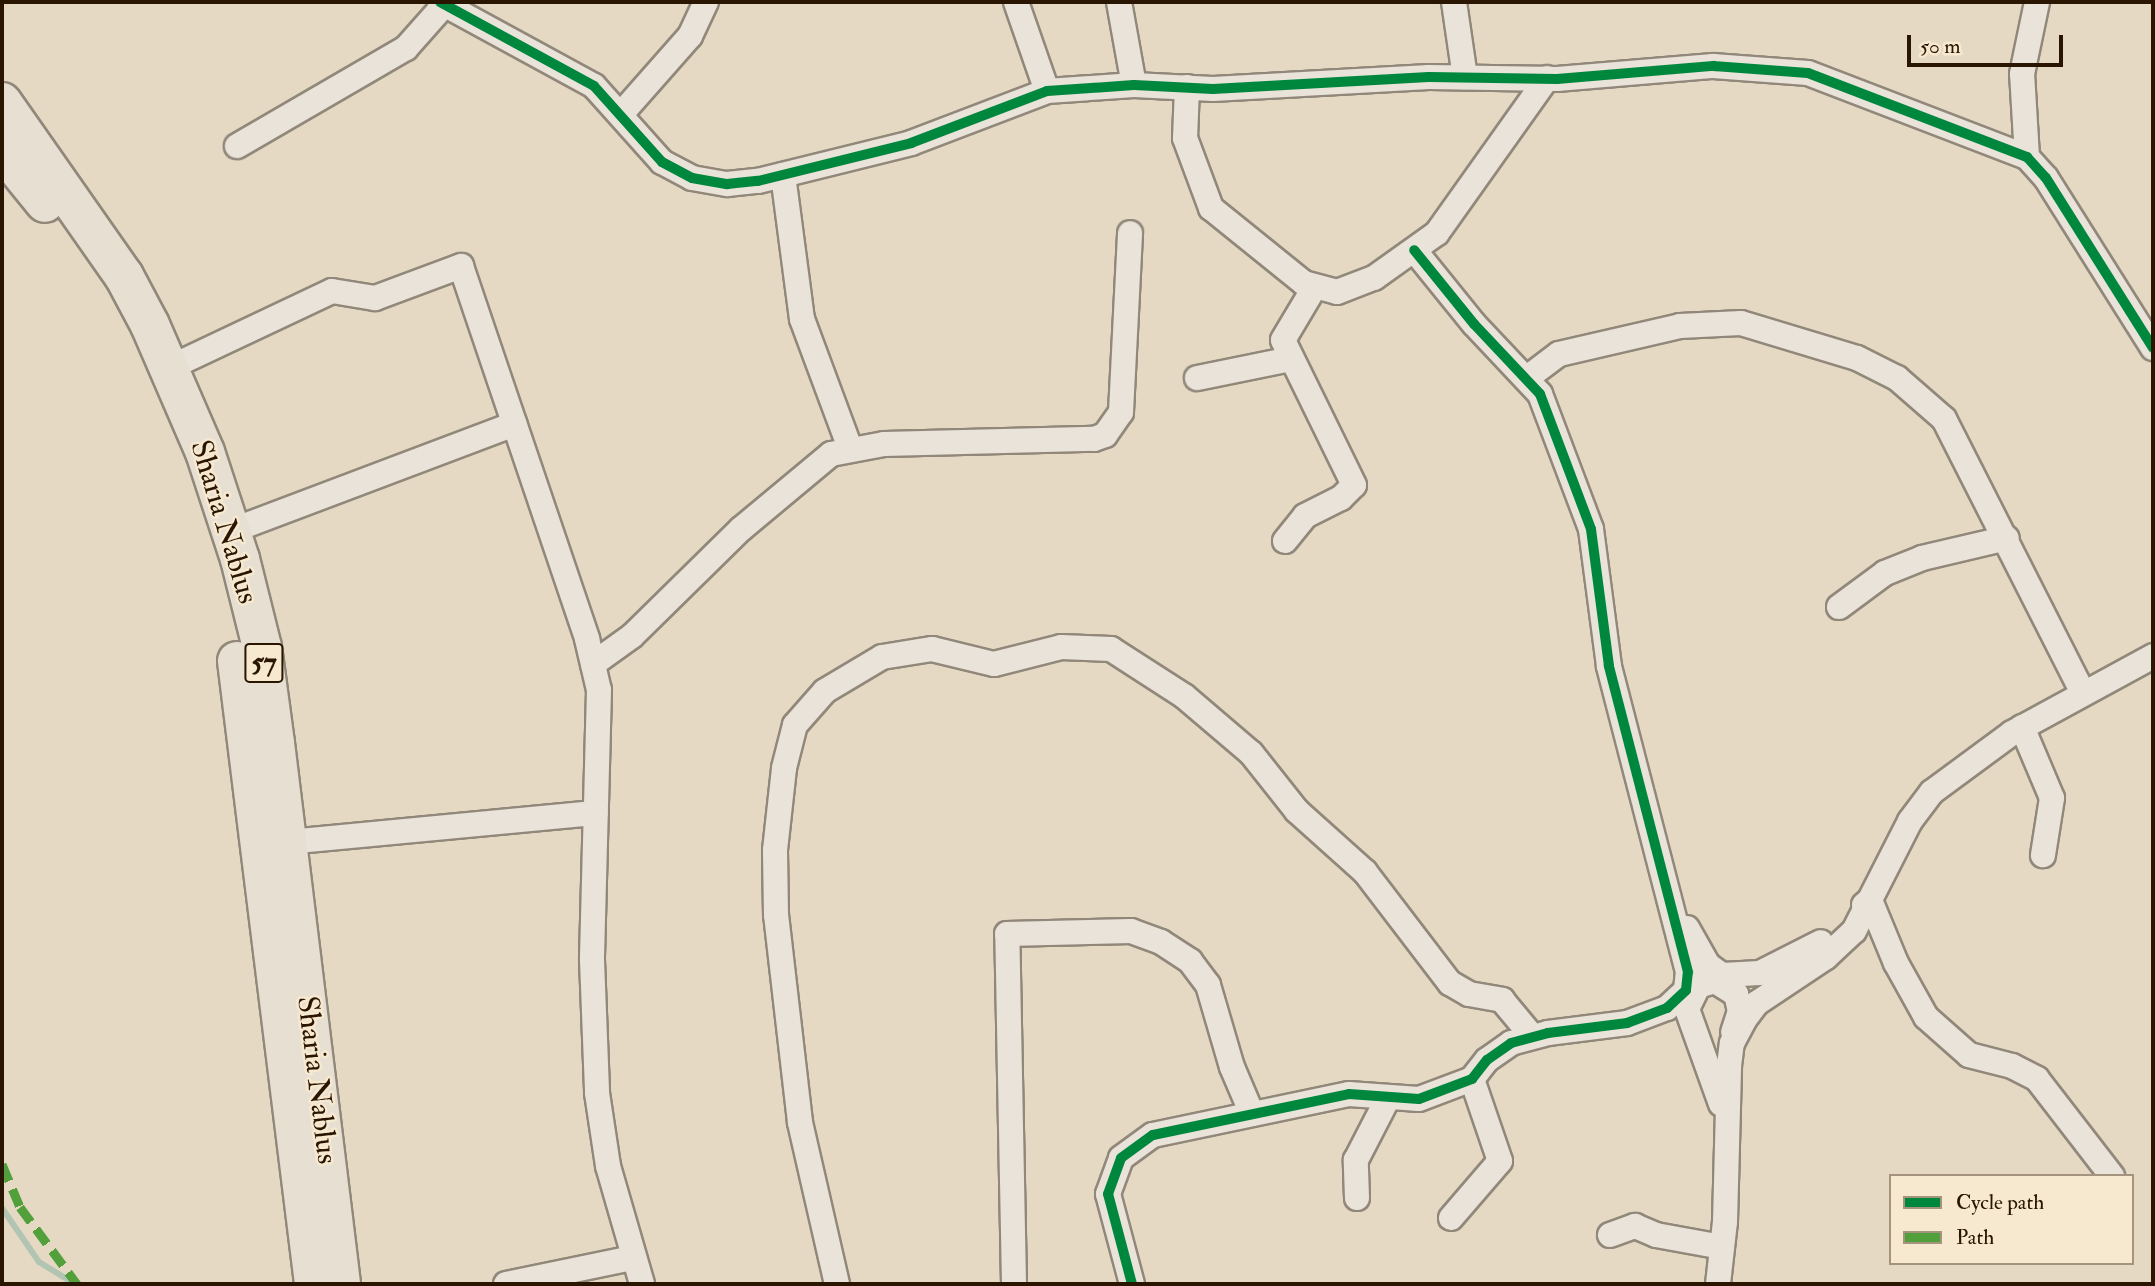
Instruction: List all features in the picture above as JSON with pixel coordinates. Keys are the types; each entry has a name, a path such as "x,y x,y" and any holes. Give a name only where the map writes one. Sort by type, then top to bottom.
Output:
{"main road":[{"name":"Sharia Nablus","path":"2,102 124,276 169,368 205,452 231,531 262,647 341,1284"},
{"name":"Sharia Nablus","path":"2,150 53,213 138,351 165,410 218,575 237,657 314,1284"}],"street":[{"path":"622,113 690,36 706,2"},
{"path":"1016,2 1047,91"},
{"path":"1119,2 1134,85"},
{"path":"1454,2 1465,78"},
{"path":"2027,157 2022,74 2037,2"},
{"path":"237,146 406,48 443,3 594,86 622,113 649,151 692,178 727,184 783,175 911,144 1047,91 1134,85 1187,87 1648,75 1713,66 1808,73 2027,157 2046,178 2153,348"},
{"path":"1187,87 1185,138 1211,208 1314,288 1337,292 1361,285 1413,250 1447,222 1547,78"},
{"path":"783,175 802,318 850,448"},
{"path":"593,664 632,636 741,529 831,454 850,448 1105,435 1121,412 1130,233"},
{"path":"1132,1284 1108,1194 1121,1158 1153,1135 1349,1094 1419,1100 1472,1079 1496,1051 1532,1036 1615,1025 1667,1008 1686,990 1688,972 1656,859 1609,666 1591,529 1540,394 1474,324 1413,250"},
{"path":"169,368 332,291 375,298 461,266 593,664 599,690 592,960 597,1093 608,1166 642,1284"},
{"path":"1285,541 1305,516 1341,498 1354,485 1283,340 1314,288"},
{"path":"1527,378 1559,354 1680,326 1741,323 1857,358 1897,378 1944,419 2007,538 2083,693"},
{"path":"1197,378 1290,359"},
{"path":"231,531 514,424"},
{"path":"1839,607 1885,573 1910,563 2007,538"},
{"path":"837,1284 800,1122 776,915 775,850 784,768 795,725 818,696 882,657 932,649 994,664 1061,647 1111,649 1184,696 1251,753 1297,811 1365,872 1450,983 1469,994 1502,1000 1532,1036"},
{"path":"1732,1043 1757,1003 1826,957 1854,931 1910,821 1932,793 2022,727 2153,656"},
{"path":"2022,727 2052,798 2043,855"},
{"path":"288,842 596,813"},
{"path":"1656,859 1699,953 1722,975 1741,976 1784,964 1815,946 1870,900"},
{"path":"1870,900 1896,963 1926,1017 1969,1055 2012,1066 2037,1079 2110,1174"},
{"path":"1014,1284 1007,934 1131,931 1161,942 1190,961 1208,985 1231,1067 1252,1114"},
{"path":"1718,1284 1722,1247 1728,1128 1732,1043 1739,1002 1731,988 1715,981 1698,986 1688,1000 1689,1018 1702,1042 1728,1128"},
{"path":"1615,1025 1686,1030 1702,1042"},
{"path":"1451,1218 1500,1161 1472,1079"},
{"path":"1357,1198 1356,1160 1388,1098"},
{"path":"1610,1235 1635,1226 1656,1235 1722,1247"},
{"path":"506,1284 634,1258"}],"waterway":[{"path":"2,1208 39,1262 75,1284"}],"marked path":[{"path":"2,1164 20,1207 77,1284"}],"cycle path":[{"path":"440,2 594,86 662,162 692,178 727,184 758,181 911,143 1047,91 1134,85 1213,89 1429,77 1557,79 1713,66 1808,73 2027,157 2046,178 2153,348"},
{"path":"1132,1284 1108,1194 1121,1158 1153,1135 1349,1094 1419,1099 1472,1079 1487,1060 1511,1043 1548,1033 1627,1023 1667,1008 1686,990 1688,972 1609,666 1591,529 1540,394 1474,324 1414,250"}]}
